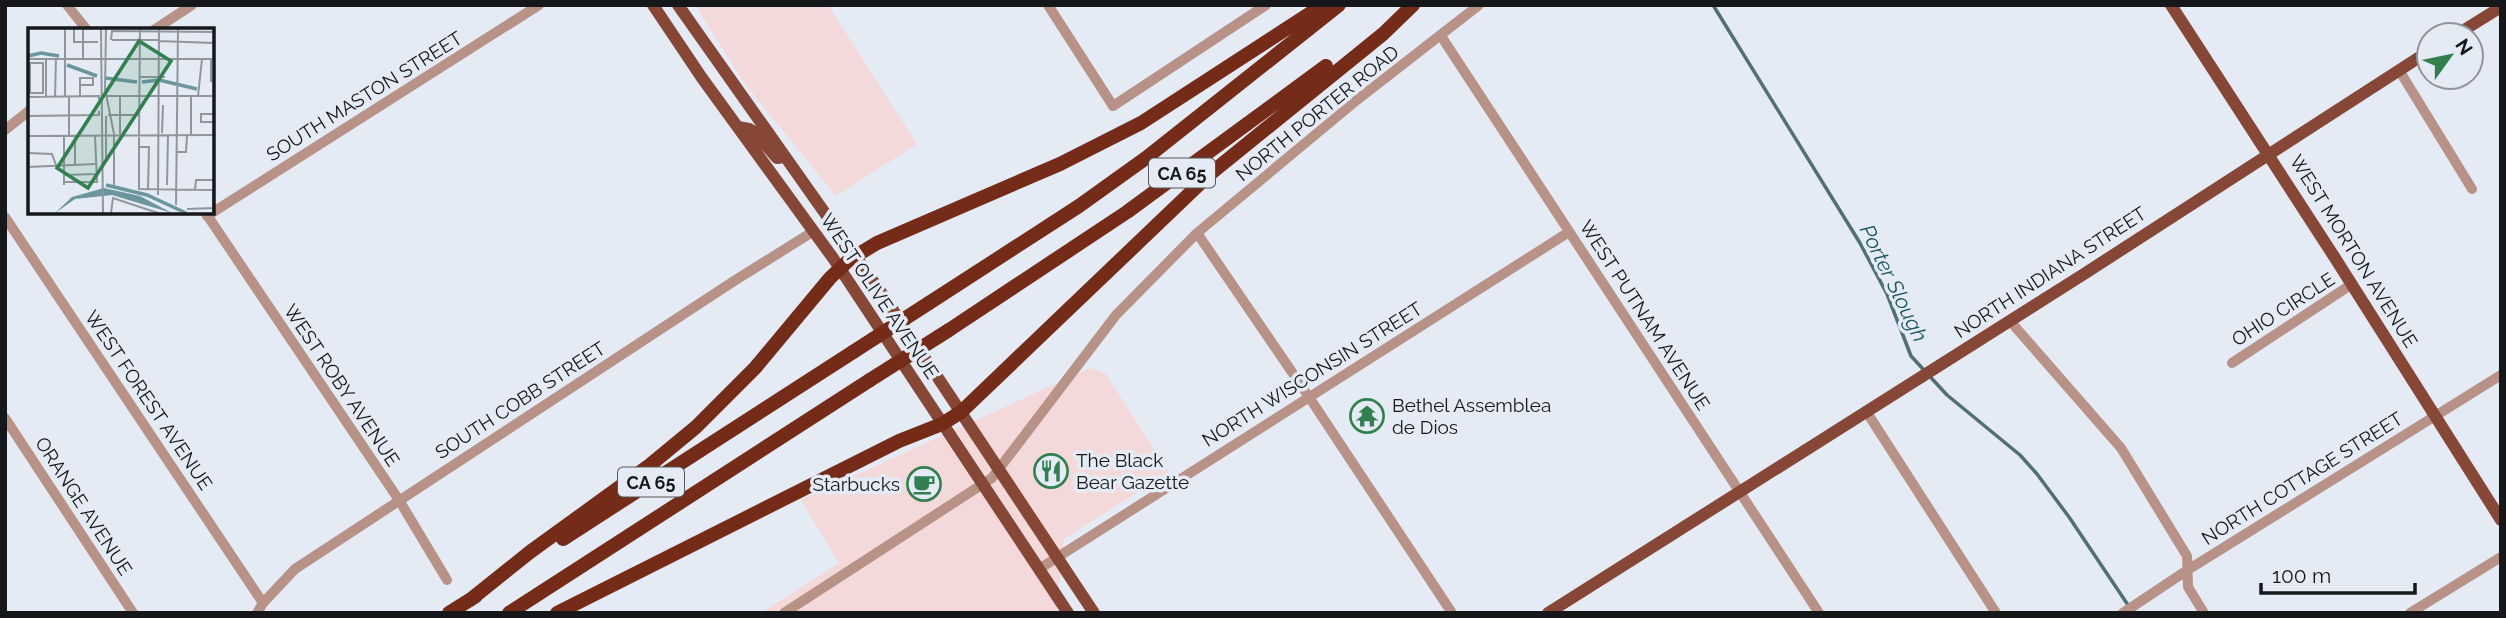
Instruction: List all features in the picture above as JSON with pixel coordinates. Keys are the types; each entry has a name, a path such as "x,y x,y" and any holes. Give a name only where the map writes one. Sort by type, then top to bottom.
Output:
{"highway":[{"path":"470,600 530,552 650,465 696,427 755,368 840,268 856,255 877,243 1060,164 1142,123 1323,5"},
{"name":"CA 65","path":"449,613 1079,206 1146,158 1339,5"},
{"name":"CA 65","path":"509,613 1094,235 1168,184 1408,5"},
{"path":"557,613 899,441 943,424 961,412 1210,174 1383,34 1413,5"}],"main road":[{"name":"WEST OLIVE AVENUE","path":"653,5 840,268 943,424 1057,557 1094,613"},
{"name":"WEST OLIVE AVENUE","path":"678,5 856,255 961,412 1039,569 1068,613"},
{"name":"WEST MORTON AVENUE","path":"2171,5 2269,154 2501,520"},
{"path":"2478,21 2501,7"},
{"name":"NORTH INDIANA STREET","path":"1548,613 2010,321 2415,60"},
{"path":"738,127 754,132 777,158 785,157"}],"street":[{"path":"67,5 86,28"},
{"path":"156,28 192,5"},
{"name":"SOUTH MASTON STREET","path":"214,209 539,5"},
{"path":"1048,5 1113,106 1266,5"},
{"name":"NORTH PORTER ROAD","path":"991,477 1116,315 1197,233 1357,100 1479,5"},
{"name":"WEST PUTNAM AVENUE","path":"1441,36 1819,613"},
{"path":"2399,70 2472,189"},
{"path":"5,130 28,112"},
{"name":"WEST ROBY AVENUE","path":"206,214 399,500 447,580"},
{"name":"WEST FOREST AVENUE","path":"5,217 260,608"},
{"name":"SOUTH COBB STREET","path":"260,608 295,569 814,231"},
{"name":"NORTH WISCONSIN STREET","path":"1039,569 1569,232"},
{"path":"1197,233 1451,613"},
{"name":"OHIO CIRCLE","path":"2232,363 2352,284"},
{"path":"2010,321 2121,448 2187,556 2188,587 2204,613"},
{"name":"NORTH COTTAGE STREET","path":"2123,613 2501,375"},
{"path":"1866,411 1996,613"},
{"name":"ORANGE AVENUE","path":"5,418 133,613"},
{"path":"784,613 991,477"},
{"path":"2410,613 2501,557"}],"shaded area":[{"path":"695,5 828,5 917,144 836,196 745,84"},
{"path":"1090,368 1105,373 1169,472 1064,539 1056,612 761,613 839,563 801,500"}],"waterway":[{"name":"Porter Slough","path":"1713,5 1860,243 1887,294 1911,356 1947,395 2020,455 2037,474 2130,608"}],"place":[{"name":"Bethel Assemblea de Dios","path":"1367,416"},
{"name":"The Black Bear Gazette","path":"1051,471"},
{"name":"Starbucks","path":"924,484"}]}
